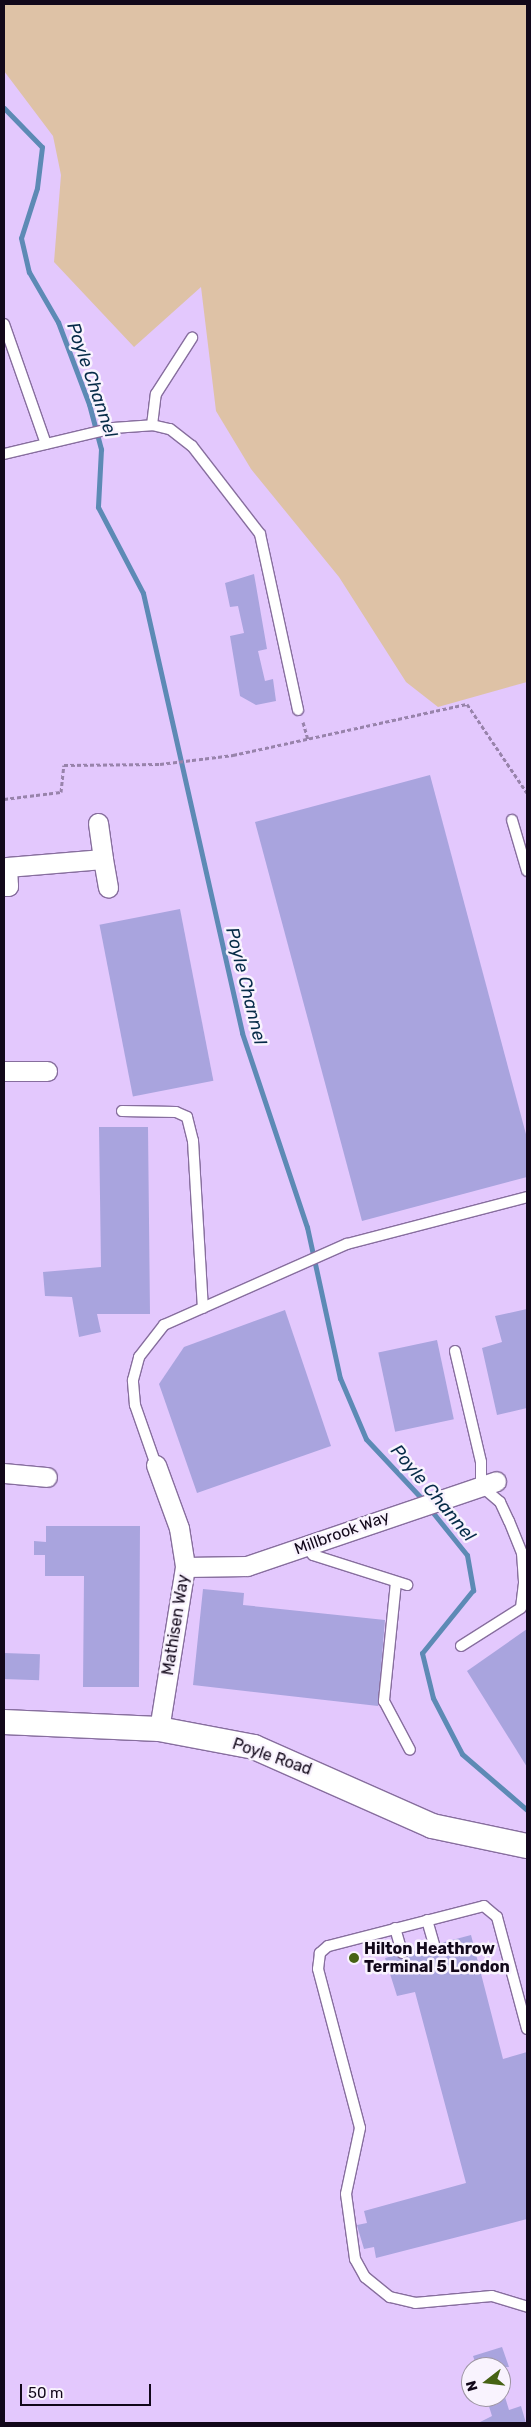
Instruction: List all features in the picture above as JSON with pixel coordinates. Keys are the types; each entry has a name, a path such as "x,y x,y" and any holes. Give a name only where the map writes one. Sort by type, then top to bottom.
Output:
{"street":[{"path":"98,823 108,888"},
{"path":"4,886 8,886 7,866 103,859"},
{"path":"4,1071 47,1071"},
{"name":"Mathisen Way","path":"156,1465 179,1528 185,1567 159,1729"},
{"path":"4,1473 47,1476"},
{"name":"Millbrook Way","path":"185,1567 246,1566 413,1508 489,1484"},
{"name":"Poyle Road","path":"4,1722 159,1729 254,1747 432,1826 527,1846"}],"lane":[{"path":"4,324 46,444"},
{"path":"152,426 153,402 192,338"},
{"path":"4,454 113,428 152,426 170,429 192,446 260,534 298,710"},
{"path":"512,820 527,871"},
{"path":"122,1110 176,1112 186,1116 193,1141 203,1308"},
{"path":"156,1465 135,1405 133,1380 138,1357 164,1325 347,1244 527,1197"},
{"path":"455,1351 481,1462 489,1484 509,1521 522,1554 524,1583 521,1608 461,1646"},
{"path":"305,1546 313,1555 406,1585"},
{"path":"396,1582 384,1701 410,1750"},
{"path":"527,2029 492,1909 476,1907 328,1946 320,1953 318,1969 360,2128 346,2194 350,2240 365,2277 390,2297 415,2303 492,2296 527,2307"},
{"path":"427,1920 434,1945"},
{"path":"395,1928 402,1954"}],"path":[{"path":"4,799 61,792 64,765 160,764 189,760 308,739 467,704 527,793"},
{"path":"298,710 308,739"}],"shaded area":[{"path":"4,4 527,4 527,682 438,707 406,682 339,577 251,469 216,411 201,287 134,347 54,262 61,175 53,136 4,71"}],"building":[{"path":"254,574 267,649 258,651 265,681 273,679 276,701 256,705 240,696 230,636 244,633 238,606 230,607 225,583"},
{"path":"430,775 527,1138 527,1177 362,1221 255,822"},
{"path":"180,909 213,1081 133,1096 100,925"},
{"path":"99,1127 148,1127 150,1314 97,1314 101,1332 79,1337 72,1297 45,1296 43,1272 101,1267"},
{"path":"527,1309 527,1408 497,1415 482,1348 502,1342 495,1316"},
{"path":"285,1310 331,1446 197,1493 159,1384 184,1347"},
{"path":"437,1340 454,1419 395,1432 378,1352"},
{"path":"46,1526 140,1526 139,1687 83,1687 84,1576 45,1576 45,1555 34,1555 34,1541 46,1542"},
{"path":"203,1589 244,1593 243,1605 385,1620 378,1706 193,1685"},
{"path":"527,1629 527,1767 467,1671"},
{"path":"4,1653 40,1654 39,1680 4,1679"},
{"path":"471,1935 503,2059 527,2052 527,2219 376,2258 374,2247 364,2249 358,2229 357,2225 367,2223 364,2211 466,2183 415,1992 397,1996 385,1958 396,1955 403,1960 409,1952 427,1947 435,1952 441,1943"},
{"path":"502,2347 506,2357 473,2357"},
{"path":"521,2406 526,2423 478,2423 492,2416 489,2407 508,2407 509,2410"}],"waterway":[{"name":"Poyle Channel","path":"4,108 42,147 37,188 21,238 29,272 58,322 89,404 101,449 98,507 143,593 242,1033 307,1227 340,1378 366,1439 425,1502"},
{"name":"Poyle Channel","path":"430,1509 467,1555 473,1590 422,1653 433,1698 462,1754 527,1810"}],"place":[{"name":"Hilton Heathrow Terminal 5 London","path":"354,1958"}]}
